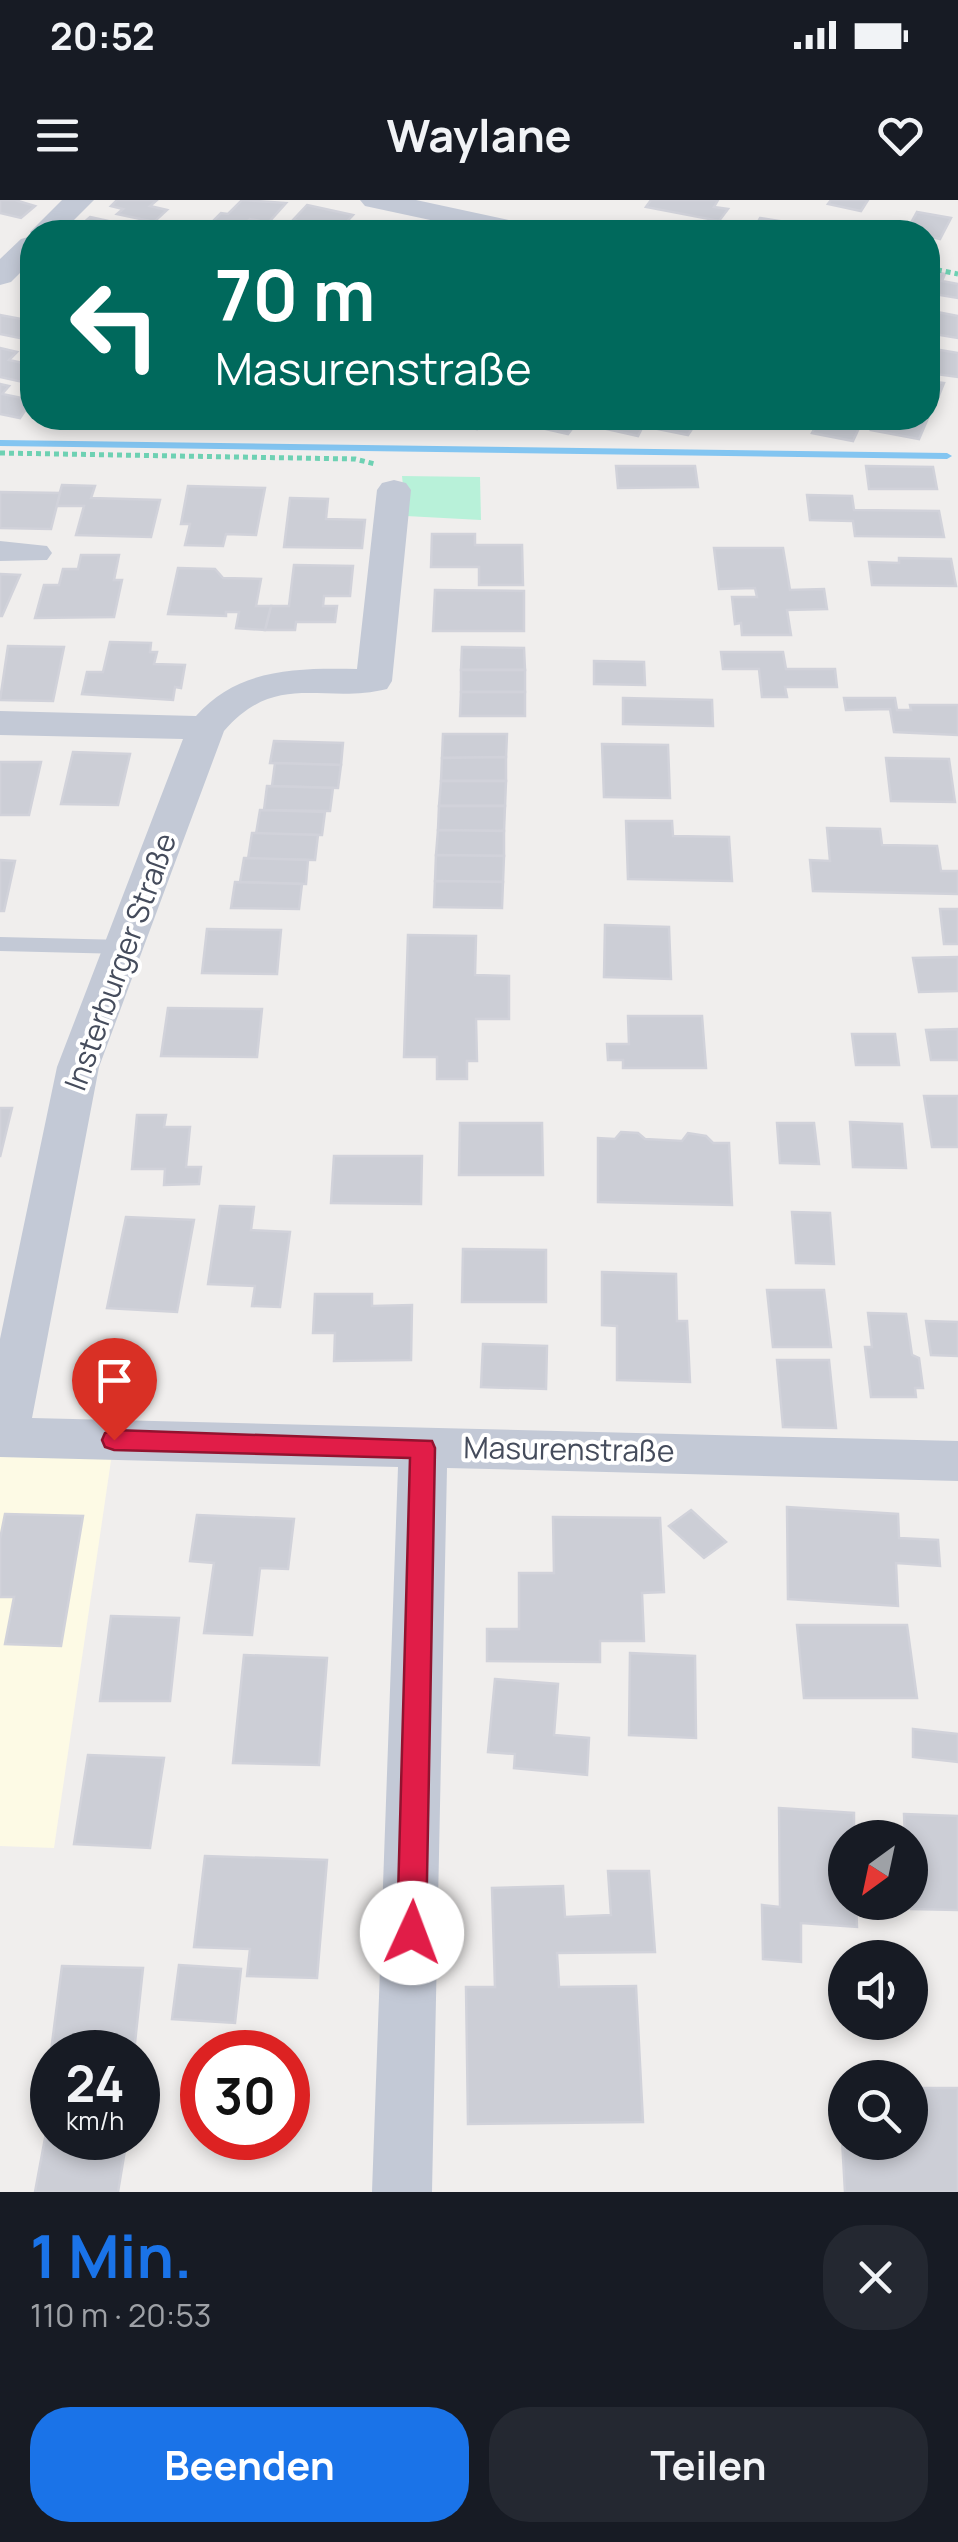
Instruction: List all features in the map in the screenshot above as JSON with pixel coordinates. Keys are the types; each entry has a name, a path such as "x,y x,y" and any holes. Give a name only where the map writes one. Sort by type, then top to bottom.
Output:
{"street":[{"path":"58,220 79,200"},
{"path":"374,200 438,220"},
{"path":"0,276 20,257"},
{"name":"Insterburger Straße","path":"1,1442 78,1067 206,728 221,707 281,680 374,681 394,490"},
{"path":"0,724 206,728"},
{"name":"Masurenstraße","path":"1,1442 958,1461"},
{"path":"402,2192 423,1448"}],"lane":[{"path":"0,944 125,946"}],"path":[{"path":"0,453 355,459 386,466 394,490"}],"shaded area":[{"path":"0,1437 114,1440 54,1848 0,1846"}],"green space":[{"path":"402,476 480,477 481,520 406,516"}],"building":[{"path":"0,200 35,206 21,218 0,213"},
{"path":"117,200 157,200 150,206 167,210 156,220 145,220 117,214 123,209 111,206"},
{"path":"242,200 286,203 271,220 214,220 221,213 228,214"},
{"path":"651,200 718,200 714,207 728,209 720,220 714,220 646,207"},
{"path":"831,200 868,200 861,211 828,204"},
{"path":"307,205 353,215 348,220 293,220"},
{"path":"917,212 951,218 940,239 940,220 913,220"},
{"path":"940,273 945,274 942,281 958,284 958,298 940,295"},
{"path":"940,313 958,316 958,338 940,335"},
{"path":"0,315 20,319 20,338 0,334"},
{"path":"0,348 17,352 9,360 20,362 20,381 0,377"},
{"path":"940,350 958,353 958,377 940,375"},
{"path":"0,384 9,386 2,394 20,398 20,418 0,414"},
{"path":"611,430 641,430 638,436"},
{"path":"663,430 691,430 688,435"},
{"path":"814,430 858,430 853,441 812,433"},
{"path":"871,430 923,430 919,439"},
{"path":"616,466 695,466 698,487 618,488"},
{"path":"866,466 933,467 937,489 869,489"},
{"path":"62,485 95,486 91,498 160,500 151,537 76,535 84,506 56,506"},
{"path":"188,486 265,488 256,535 226,534 223,546 185,545 190,524 181,524"},
{"path":"0,492 60,493 51,529 0,528"},
{"path":"807,495 852,496 854,510 939,511 944,537 855,536 853,521 810,520"},
{"path":"290,498 328,499 326,519 365,520 362,548 284,547"},
{"path":"432,534 475,534 475,545 522,545 523,585 479,585 479,567 431,567"},
{"path":"714,548 783,548 790,590 824,589 827,609 787,610 791,635 742,635 741,623 735,624 732,597 757,597 755,588 719,589"},
{"path":"81,555 119,555 114,580 122,580 114,617 35,618 44,585 59,585 63,569 78,569"},
{"path":"899,558 951,559 956,586 872,585 869,562 899,563"},
{"path":"294,565 353,566 350,596 324,596 323,606 337,606 335,622 296,622 295,630 265,630 271,606 289,606"},
{"path":"178,568 215,569 223,578 261,579 256,606 271,606 265,630 236,628 239,612 226,612 226,616 168,614"},
{"path":"0,574 20,575 2,616 0,616"},
{"path":"435,590 524,591 524,631 433,631"},
{"path":"110,642 151,643 150,652 157,652 154,664 185,665 181,688 175,687 173,700 82,694 87,672 103,672"},
{"path":"8,646 64,647 53,701 0,700"},
{"path":"462,647 524,648 525,670 461,670"},
{"path":"721,652 783,652 786,669 835,669 837,687 785,687 787,697 762,697 759,669 723,669"},
{"path":"594,661 644,662 645,685 594,684"},
{"path":"461,670 525,670 525,692 461,692"},
{"path":"461,692 525,692 525,716 460,716"},
{"path":"623,698 712,700 713,726 623,724"},
{"path":"844,698 895,698 897,710 911,710 910,705 958,705 958,735 894,732 890,709 846,710"},
{"path":"443,734 507,734 506,757 442,758"},
{"path":"274,741 343,743 341,765 270,763"},
{"path":"602,744 668,745 670,798 604,797"},
{"path":"73,752 130,754 118,805 61,804"},
{"path":"506,757 506,781 441,781 442,758"},
{"path":"886,758 949,759 955,802 891,801"},
{"path":"0,762 41,762 29,815 0,815"},
{"path":"275,763 341,765 338,788 272,786"},
{"path":"441,781 506,781 505,806 439,806"},
{"path":"267,786 333,788 330,811 264,810"},
{"path":"439,806 505,806 504,831 438,830"},
{"path":"260,810 325,812 322,835 256,834"},
{"path":"626,821 672,821 673,836 729,837 732,881 628,879"},
{"path":"827,828 880,829 882,845 937,846 941,871 958,871 958,894 813,891 810,860 830,861"},
{"path":"438,830 504,831 504,856 436,855"},
{"path":"252,833 318,835 315,860 248,859"},
{"path":"436,855 504,856 503,882 435,881"},
{"path":"244,858 308,860 306,884 240,882"},
{"path":"0,860 15,861 4,911 0,911"},
{"path":"435,881 503,882 502,908 434,907"},
{"path":"235,882 302,884 299,909 231,908"},
{"path":"940,909 958,909 958,944 944,944"},
{"path":"605,925 669,927 671,979 604,977"},
{"path":"207,929 281,930 277,974 202,973"},
{"path":"408,935 476,936 475,975 509,976 509,1019 476,1019 477,1061 467,1061 467,1079 437,1079 437,1057 404,1057"},
{"path":"958,957 958,991 919,992 913,958"},
{"path":"168,1008 262,1009 257,1057 161,1056"},
{"path":"628,1016 702,1016 706,1068 623,1068 623,1060 608,1060 607,1044 629,1044"},
{"path":"958,1029 958,1060 931,1060 926,1030"},
{"path":"852,1034 895,1034 899,1065 856,1065"},
{"path":"924,1096 958,1096 958,1147 932,1147"},
{"path":"0,1108 12,1108 0,1157"},
{"path":"137,1115 166,1115 164,1127 190,1127 186,1167 201,1167 199,1184 164,1185 165,1169 132,1169"},
{"path":"850,1122 902,1124 906,1168 853,1167"},
{"path":"460,1123 542,1123 543,1175 459,1175"},
{"path":"777,1123 814,1123 819,1164 780,1163"},
{"path":"621,1132 638,1133 645,1139 682,1141 688,1133 706,1136 713,1143 729,1143 732,1205 598,1202 598,1138 615,1139"},
{"path":"334,1156 422,1156 421,1204 331,1203"},
{"path":"220,1206 254,1207 251,1230 290,1232 280,1307 252,1306 255,1286 208,1284"},
{"path":"792,1212 830,1213 834,1264 796,1263"},
{"path":"126,1217 194,1220 177,1312 107,1308"},
{"path":"463,1249 546,1250 546,1302 462,1302"},
{"path":"602,1272 676,1274 677,1321 687,1321 690,1382 617,1380 617,1326 602,1325"},
{"path":"767,1290 824,1290 831,1347 773,1347"},
{"path":"315,1294 372,1294 372,1306 412,1305 411,1360 334,1361 335,1333 313,1333"},
{"path":"868,1313 906,1314 912,1355 919,1358 923,1388 915,1388 916,1397 871,1397 865,1347 872,1347"},
{"path":"926,1321 958,1322 958,1356 931,1355"},
{"path":"483,1344 547,1346 546,1389 481,1387"},
{"path":"777,1360 829,1360 836,1428 783,1427"},
{"path":"787,1507 898,1514 899,1538 938,1540 940,1566 896,1563 898,1606 788,1599"},
{"path":"691,1510 726,1542 704,1558 669,1526"},
{"path":"5,1514 83,1516 61,1646 5,1644 14,1597 0,1597 0,1539"},
{"path":"197,1515 294,1519 288,1569 260,1568 252,1635 204,1633 214,1563 190,1561"},
{"path":"553,1517 660,1518 664,1592 642,1593 644,1641 600,1641 600,1662 487,1661 487,1629 519,1629 519,1573 554,1573"},
{"path":"111,1616 179,1618 170,1701 100,1701"},
{"path":"797,1625 907,1625 917,1698 804,1698"},
{"path":"630,1653 695,1656 696,1738 629,1735"},
{"path":"244,1655 327,1658 319,1765 233,1763"},
{"path":"495,1679 558,1684 554,1735 589,1738 587,1775 514,1768 515,1754 488,1752"},
{"path":"913,1729 958,1734 958,1762 913,1757"},
{"path":"88,1755 164,1758 150,1848 74,1844"},
{"path":"779,1808 854,1813 854,1820 828,1820 828,1920 857,1920 857,1927 801,1923 801,1962 763,1959 762,1905 780,1907"},
{"path":"904,1814 958,1816 958,1910 928,1909 928,1820 904,1820"},
{"path":"205,1856 327,1860 317,1978 247,1976 250,1949 194,1947"},
{"path":"608,1871 649,1871 655,1952 557,1953 559,1987 636,1986 643,2122 468,2124 466,1987 495,1987 492,1888 563,1886 565,1917 611,1915"},
{"path":"179,1965 241,1969 235,2023 172,2019"},
{"path":"62,1966 143,1968 136,2030 54,2030"},
{"path":"928,2088 958,2088 958,2192 845,2192 843,2160 928,2160"},
{"path":"41,2160 123,2160 118,2192 35,2192"}],"waterway":[{"path":"0,443 947,456"}],"route":[{"path":"114,1440 423,1448 412,1933"}]}
